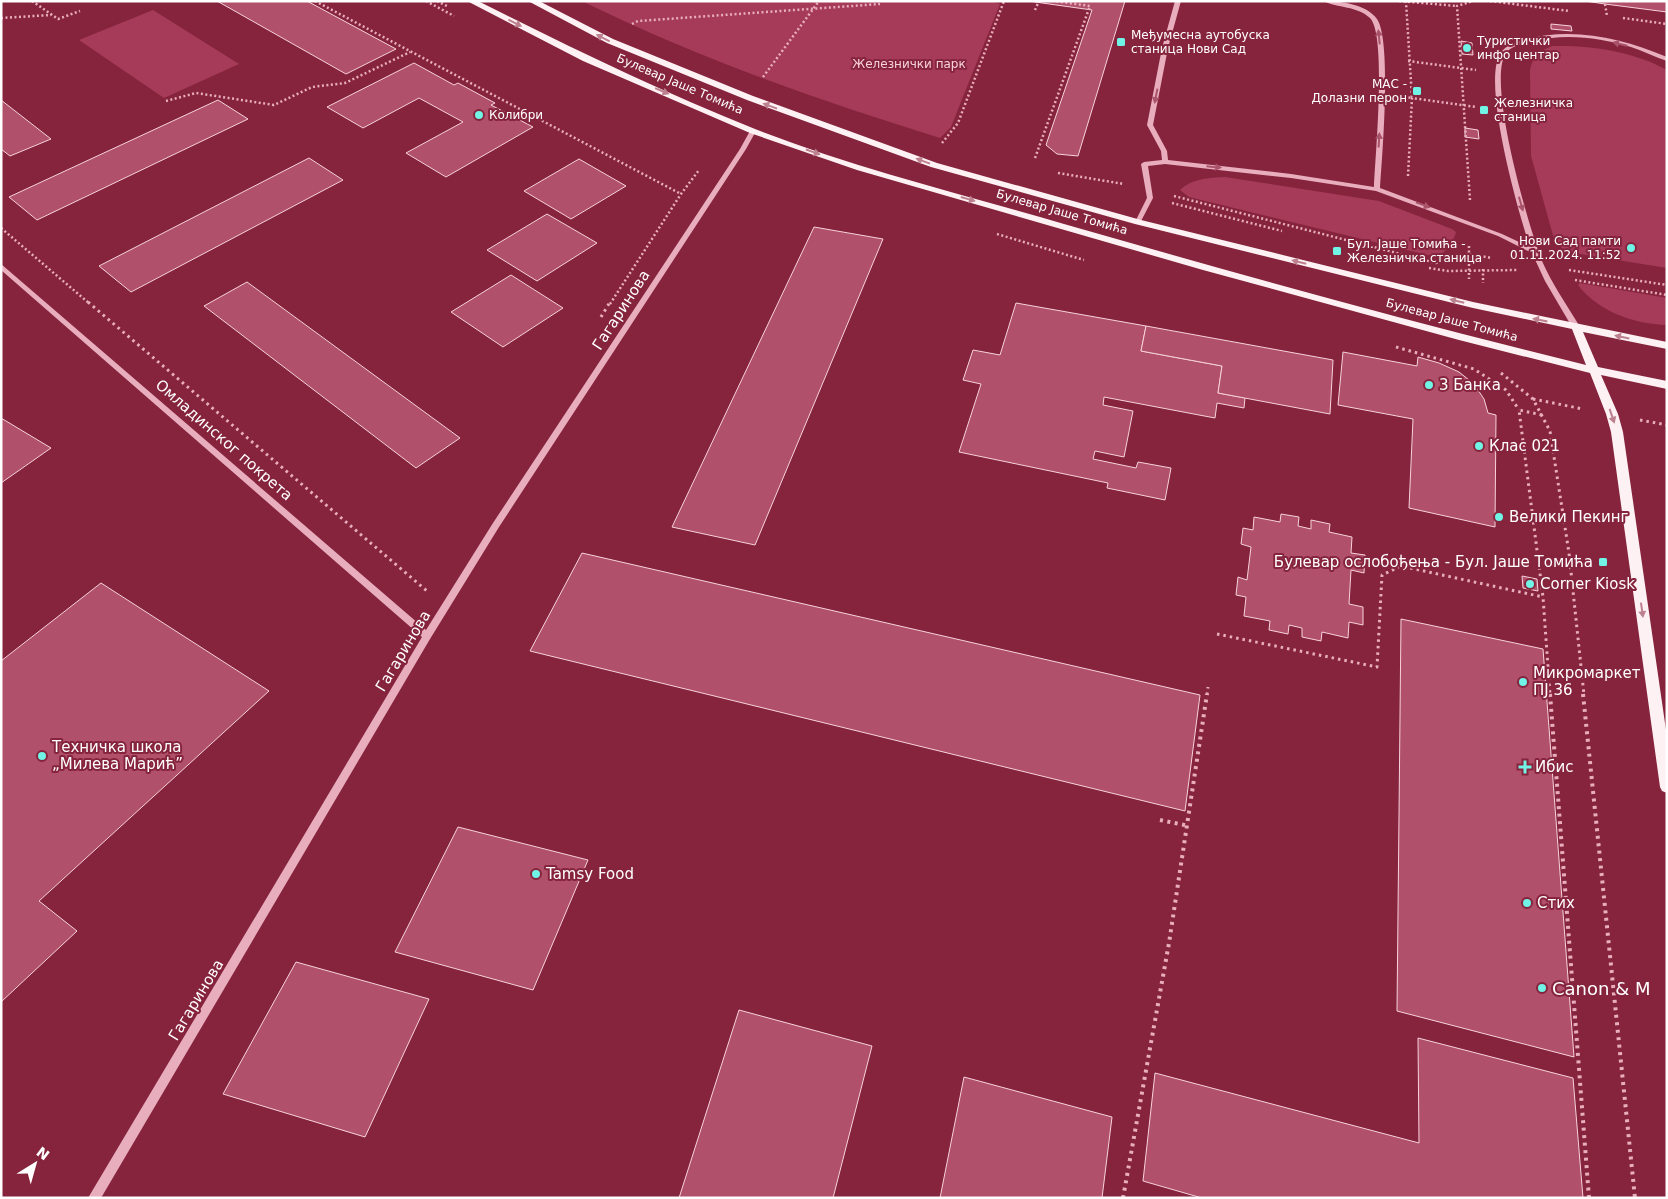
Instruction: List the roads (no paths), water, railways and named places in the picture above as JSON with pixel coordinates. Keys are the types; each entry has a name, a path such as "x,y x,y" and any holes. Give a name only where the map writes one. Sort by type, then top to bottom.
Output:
{"main road":[{"name":"Булевар Јаше Томића","path":"471,1 586,59 753,130 860,168 1206,268 1593,370 1667,385"},
{"name":"Булевар Јаше Томића","path":"532,1 610,41 777,109 934,165 1138,222 1473,306 1667,346"},
{"path":"1576,327 1612,414 1621,455 1667,787"}],"street":[{"path":"1165,162 1164,151 1150,125 1165,48 1178,1"},
{"path":"1326,1 1352,7 1370,16 1376,22 1379,31 1382,85 1377,189"},
{"path":"1576,327 1535,252 1517,189 1501,111 1498,72 1501,57 1508,47 1548,36 1579,35 1614,42 1667,59"},
{"name":"Гагаринова","path":"94,1198 445,607 496,525 744,150 753,130"},
{"path":"1138,222 1150,198 1144,164 1165,162 1290,176 1377,189 1472,224 1512,240 1535,252"},
{"name":"Омладинског покрета","path":"1,266 428,636"}],"place":[{"name":"Међумесна аутобуска станица Нови Сад","path":"1121,42"},
{"name":"Туристички инфо центар","path":"1467,48"},
{"name":"МАС - Долазни перон","path":"1417,91"},
{"name":"Железничка станица","path":"1484,110"},
{"name":"Колибри","path":"479,115"},
{"name":"Нови Сад памти 01.11.2024. 11:52","path":"1631,248"},
{"name":"Бул. Јаше Томића - Железничка станица","path":"1337,251"},
{"name":"3 Банка","path":"1429,385"},
{"name":"Клас 021","path":"1479,446"},
{"name":"Велики Пекинг","path":"1499,517"},
{"name":"Булевар ослобођења - Бул. Јаше Томића","path":"1603,562"},
{"name":"Corner Kiosk","path":"1530,584"},
{"name":"Микромаркет ПЈ 36","path":"1523,682"},
{"name":"Техничка школа „Милева Марић”","path":"42,756"},
{"name":"Ибис","path":"1525,767"},
{"name":"Tamsy Food","path":"536,874"},
{"name":"Стих","path":"1527,903"},
{"name":"Canon & M","path":"1542,988"}],"park label":[{"name":"Железнички парк","path":"909,64"}]}
